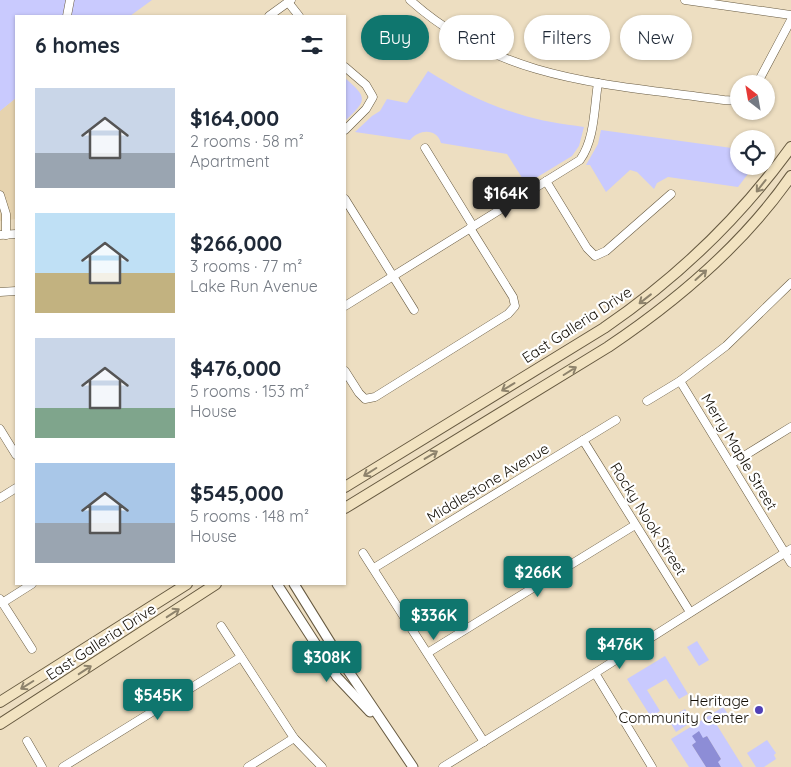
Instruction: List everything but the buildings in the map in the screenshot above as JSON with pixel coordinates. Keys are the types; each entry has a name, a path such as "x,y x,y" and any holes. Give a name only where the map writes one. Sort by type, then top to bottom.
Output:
{"main road":[{"name":"East Galleria Drive","path":"346,486 635,307 674,276 722,230 754,195 791,148"},
{"path":"346,507 640,326 685,290 724,254 771,202 791,176"},
{"name":"East Galleria Drive","path":"0,702 185,585"},
{"name":"East Galleria Drive","path":"0,724 214,585"}],"street":[{"path":"66,15 70,0"},
{"path":"410,0 452,33 493,55 546,73 598,83 730,100"},
{"path":"685,0 791,15"},
{"path":"270,15 289,1 298,15"},
{"path":"762,75 791,20"},
{"path":"346,68 366,85 373,97 366,109 346,129"},
{"path":"346,305 580,160 586,150 598,83"},
{"path":"346,373 365,399 375,397 508,314 515,306 513,297 425,148"},
{"path":"546,181 587,248 595,256 606,251 671,194"},
{"path":"0,195 6,214 3,235"},
{"path":"346,201 414,310"},
{"path":"647,401 680,381 726,346 791,283"},
{"path":"0,292 15,291"},
{"name":"Merry Maple Street","path":"680,381 788,551 791,563"},
{"name":"Middlestone Avenue","path":"374,568 616,420"},
{"path":"731,464 791,427"},
{"path":"0,429 15,453"},
{"name":"Rocky Nook Street","path":"583,440 690,612"},
{"path":"0,498 15,489"},
{"path":"429,652 635,525"},
{"path":"443,767 595,674 788,551"},
{"path":"363,553 429,652 484,742"},
{"path":"30,585 1,601 32,649"},
{"path":"278,585 338,676 391,734"},
{"path":"295,585 342,663 413,767"},
{"path":"222,626 294,738 322,767"},
{"path":"63,767 240,656"},
{"path":"595,674 652,767"},
{"path":"248,767 294,738"},
{"path":"26,741 42,767"}],"shaded area":[{"path":"0,0 152,0 131,15 15,15 15,99 0,111"},
{"path":"428,71 472,96 495,106 543,120 584,127 579,146 572,156 526,184 507,154 441,143 436,135 427,132 418,134 410,140 355,132 380,111 387,99 407,103"},
{"path":"346,79 361,95 362,99 358,108 346,120"},
{"path":"15,99 15,219 0,221 0,111"},
{"path":"601,130 730,148 730,175 747,175 738,187 668,177 657,183 654,189 637,172 630,170 606,192 590,165 586,165 598,144"},
{"path":"697,641 709,660 699,666 687,647"},
{"path":"665,656 688,694 679,699 666,679 647,690 660,711 651,717 627,679"},
{"path":"723,707 728,714 715,722 743,767 721,767 717,762 721,759 707,736 692,745 706,767 689,767 671,739"},
{"path":"685,709 693,721 676,732 668,719"},
{"path":"699,731 703,738 707,736 721,759 718,762 721,767 706,767 692,745 696,742 692,736"},
{"path":"767,740 776,753 774,755 776,759 764,767 756,767 747,753"}],"place":[{"name":"Heritage Community Center","path":"759,710"}]}
